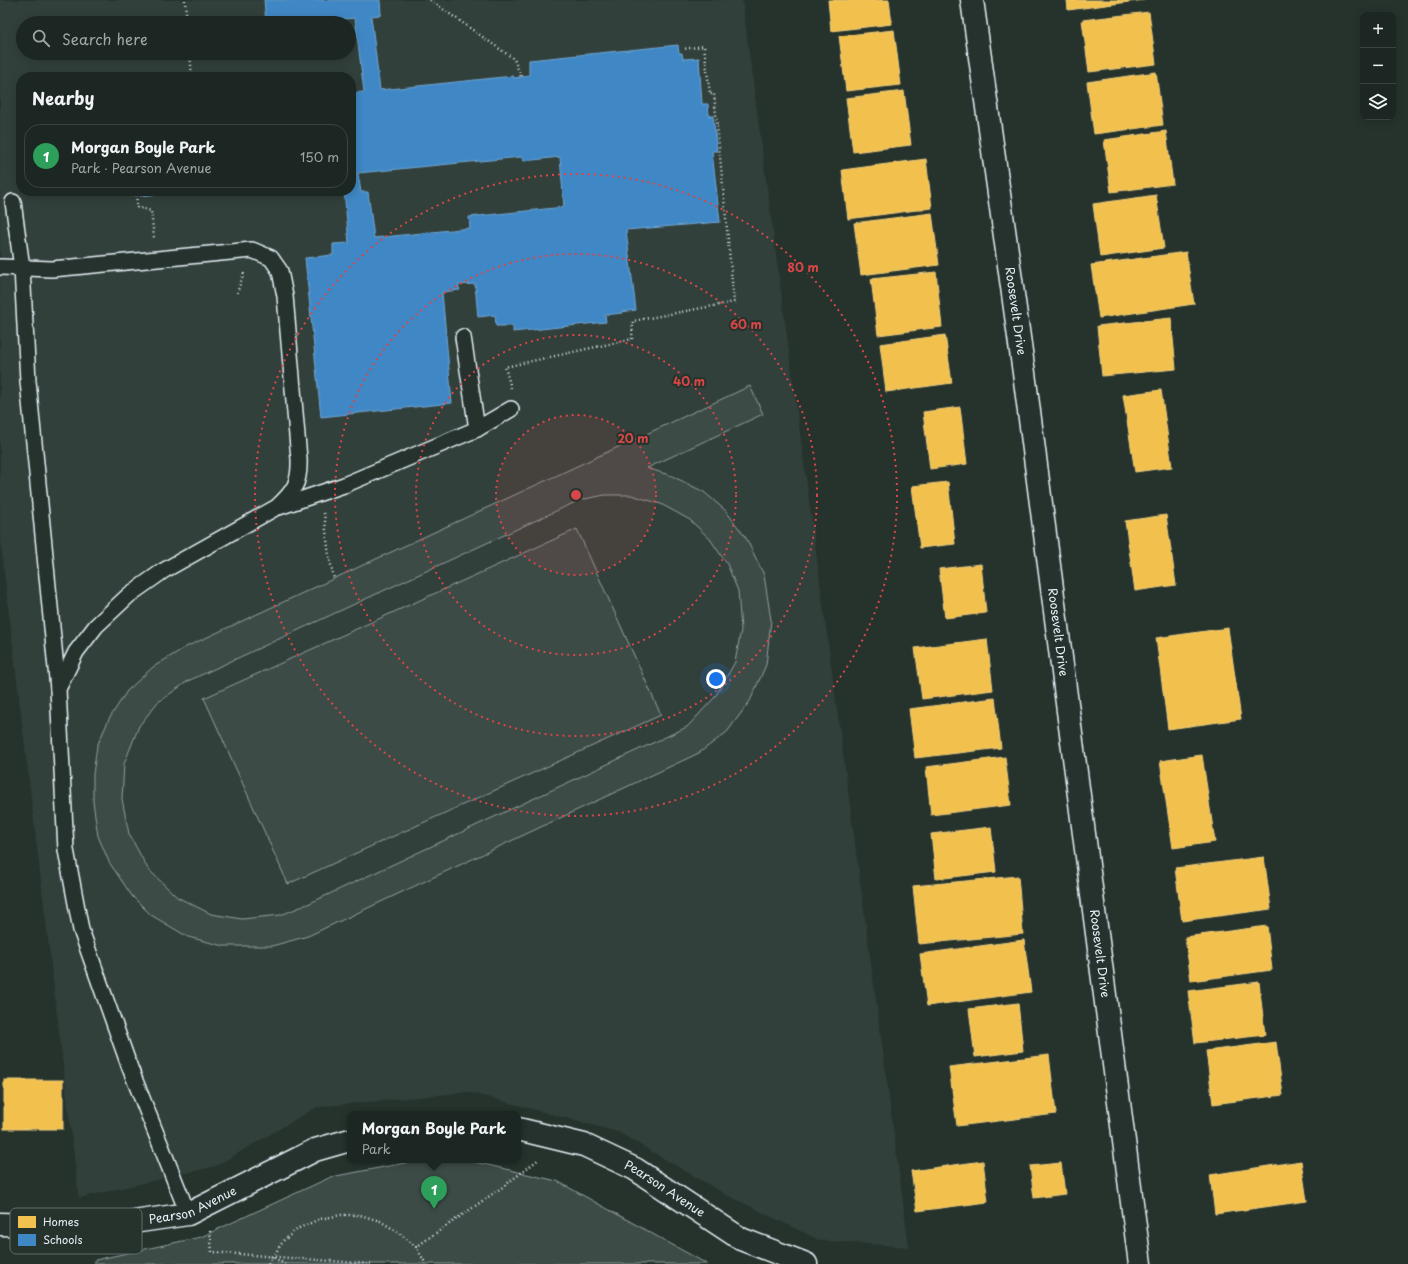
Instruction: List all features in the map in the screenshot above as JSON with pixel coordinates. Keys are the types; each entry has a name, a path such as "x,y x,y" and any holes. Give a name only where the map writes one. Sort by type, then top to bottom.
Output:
{"street":[{"name":"Roosevelt Drive","path":"972,0 1024,374 1140,1264"},
{"name":"Pearson Avenue","path":"521,1130 584,1145 635,1169 741,1239 806,1264"},
{"name":"Pearson Avenue","path":"142,1221 188,1214 315,1150 347,1141"},
{"name":"Pearson Avenue","path":"0,1224 10,1224"}],"lane":[{"path":"13,202 22,268 28,381 58,689 66,850 81,930 130,1068 188,1214"},
{"path":"0,267 52,269 252,250 271,258 280,271 285,296 300,473 296,485 288,497 277,508"},
{"path":"463,337 477,429"},
{"path":"58,689 76,652 96,626 129,596 163,572 277,508 344,484 477,429 511,409"}],"path":[{"path":"185,0 186,16"},
{"path":"430,0 514,59 521,77"},
{"path":"511,409 514,397 505,367 632,339 633,321 734,302 714,94 710,94 704,46 683,49"},
{"path":"191,60 192,72"},
{"path":"136,196 137,207 152,211 154,239"},
{"path":"324,513 329,556 334,579"},
{"path":"416,1248 504,1186 542,1157"},
{"path":"268,1264 271,1257 284,1240 298,1228 320,1219 341,1215 360,1216 380,1221 398,1232 416,1248 426,1264"},
{"path":"210,1227 212,1252 371,1264"},
{"path":"271,1257 285,1264"}],"shaded area":[{"path":"0,0 742,0 909,1247 819,1240 725,1194 618,1132 468,1092 317,1107 216,1166 79,1198 0,538"},
{"path":"750,386 763,414 647,468 672,476 704,492 726,511 746,538 764,575 771,620 766,665 750,701 727,732 699,753 308,936 272,946 224,946 188,937 151,915 132,896 109,862 98,836 93,802 93,774 97,746 109,719 127,691 153,667 186,647","holes":["605,495 631,495 661,504 690,520 710,539 727,564 738,591 741,630 735,662 715,697 687,727 310,903 281,915 242,919 211,914 177,897 148,869 129,834 122,799 124,764 139,726 157,703 188,681 580,500"]},
{"path":"577,529 661,715 288,884 204,698"},
{"path":"405,1163 479,1163 557,1181 707,1264 95,1264 95,1260 123,1254 142,1254 142,1250 201,1237 331,1177"}],"building: Homes":[{"path":"828,0 889,0 892,24 831,31"},
{"path":"1067,0 1144,0 1068,10"},
{"path":"1149,12 1156,64 1089,72 1082,20"},
{"path":"894,30 901,85 846,91 839,36"},
{"path":"1156,72 1163,125 1094,134 1087,82"},
{"path":"904,91 911,145 853,152 846,98"},
{"path":"1166,131 1173,184 1111,192 1104,140"},
{"path":"926,159 932,208 848,219 842,170"},
{"path":"1156,195 1164,248 1100,257 1093,204"},
{"path":"932,213 939,265 861,275 854,223"},
{"path":"1186,252 1194,304 1099,318 1091,265"},
{"path":"936,272 942,327 878,335 871,279"},
{"path":"1171,318 1176,369 1102,376 1097,326"},
{"path":"945,335 952,383 886,392 880,344"},
{"path":"1161,390 1172,467 1135,472 1123,395"},
{"path":"960,407 967,464 930,469 923,412"},
{"path":"948,482 955,544 920,548 912,486"},
{"path":"1166,515 1176,585 1135,591 1125,521"},
{"path":"981,564 986,613 945,618 939,569"},
{"path":"1228,628 1241,719 1168,729 1156,638"},
{"path":"987,639 993,690 922,699 915,648"},
{"path":"995,698 1001,748 915,758 909,709"},
{"path":"1202,755 1215,842 1173,848 1160,761"},
{"path":"1005,757 1011,805 931,815 926,767"},
{"path":"991,827 996,872 936,879 931,834"},
{"path":"1264,857 1271,909 1182,921 1175,868"},
{"path":"1018,876 1023,934 919,944 913,886"},
{"path":"1267,926 1272,970 1191,981 1185,937"},
{"path":"1024,940 1031,992 927,1006 920,954"},
{"path":"1259,982 1265,1035 1195,1043 1188,991"},
{"path":"1018,1003 1023,1051 975,1057 969,1009"},
{"path":"1276,1042 1283,1095 1213,1104 1206,1051"},
{"path":"1049,1055 1056,1114 957,1126 949,1067"},
{"path":"4,1080 63,1080 63,1129 4,1129"},
{"path":"983,1161 988,1202 917,1211 911,1171"},
{"path":"1301,1161 1307,1201 1215,1214 1210,1175"},
{"path":"1061,1163 1065,1194 1034,1198 1030,1166"}],"building: Schools":[{"path":"264,0 380,0 381,15 371,16 380,90 513,76 514,78 521,77 529,75 529,60 678,45 679,53 682,53 683,59 699,58 702,104 708,104 709,116 713,116 717,151 712,151 720,222 626,230 636,310 605,315 606,322 513,332 513,326 496,326 495,315 478,317 475,284 458,285 460,290 442,292 452,403 321,417 305,258 333,255 333,244 349,243 344,196 356,196 356,93 364,92 356,16 265,16","holes":["521,157 524,161 560,157 564,207 469,217 470,228 374,238 368,192 361,192 358,173"]}],"place":[{"name":"Morgan Boyle Park","path":"434,1209"}]}
